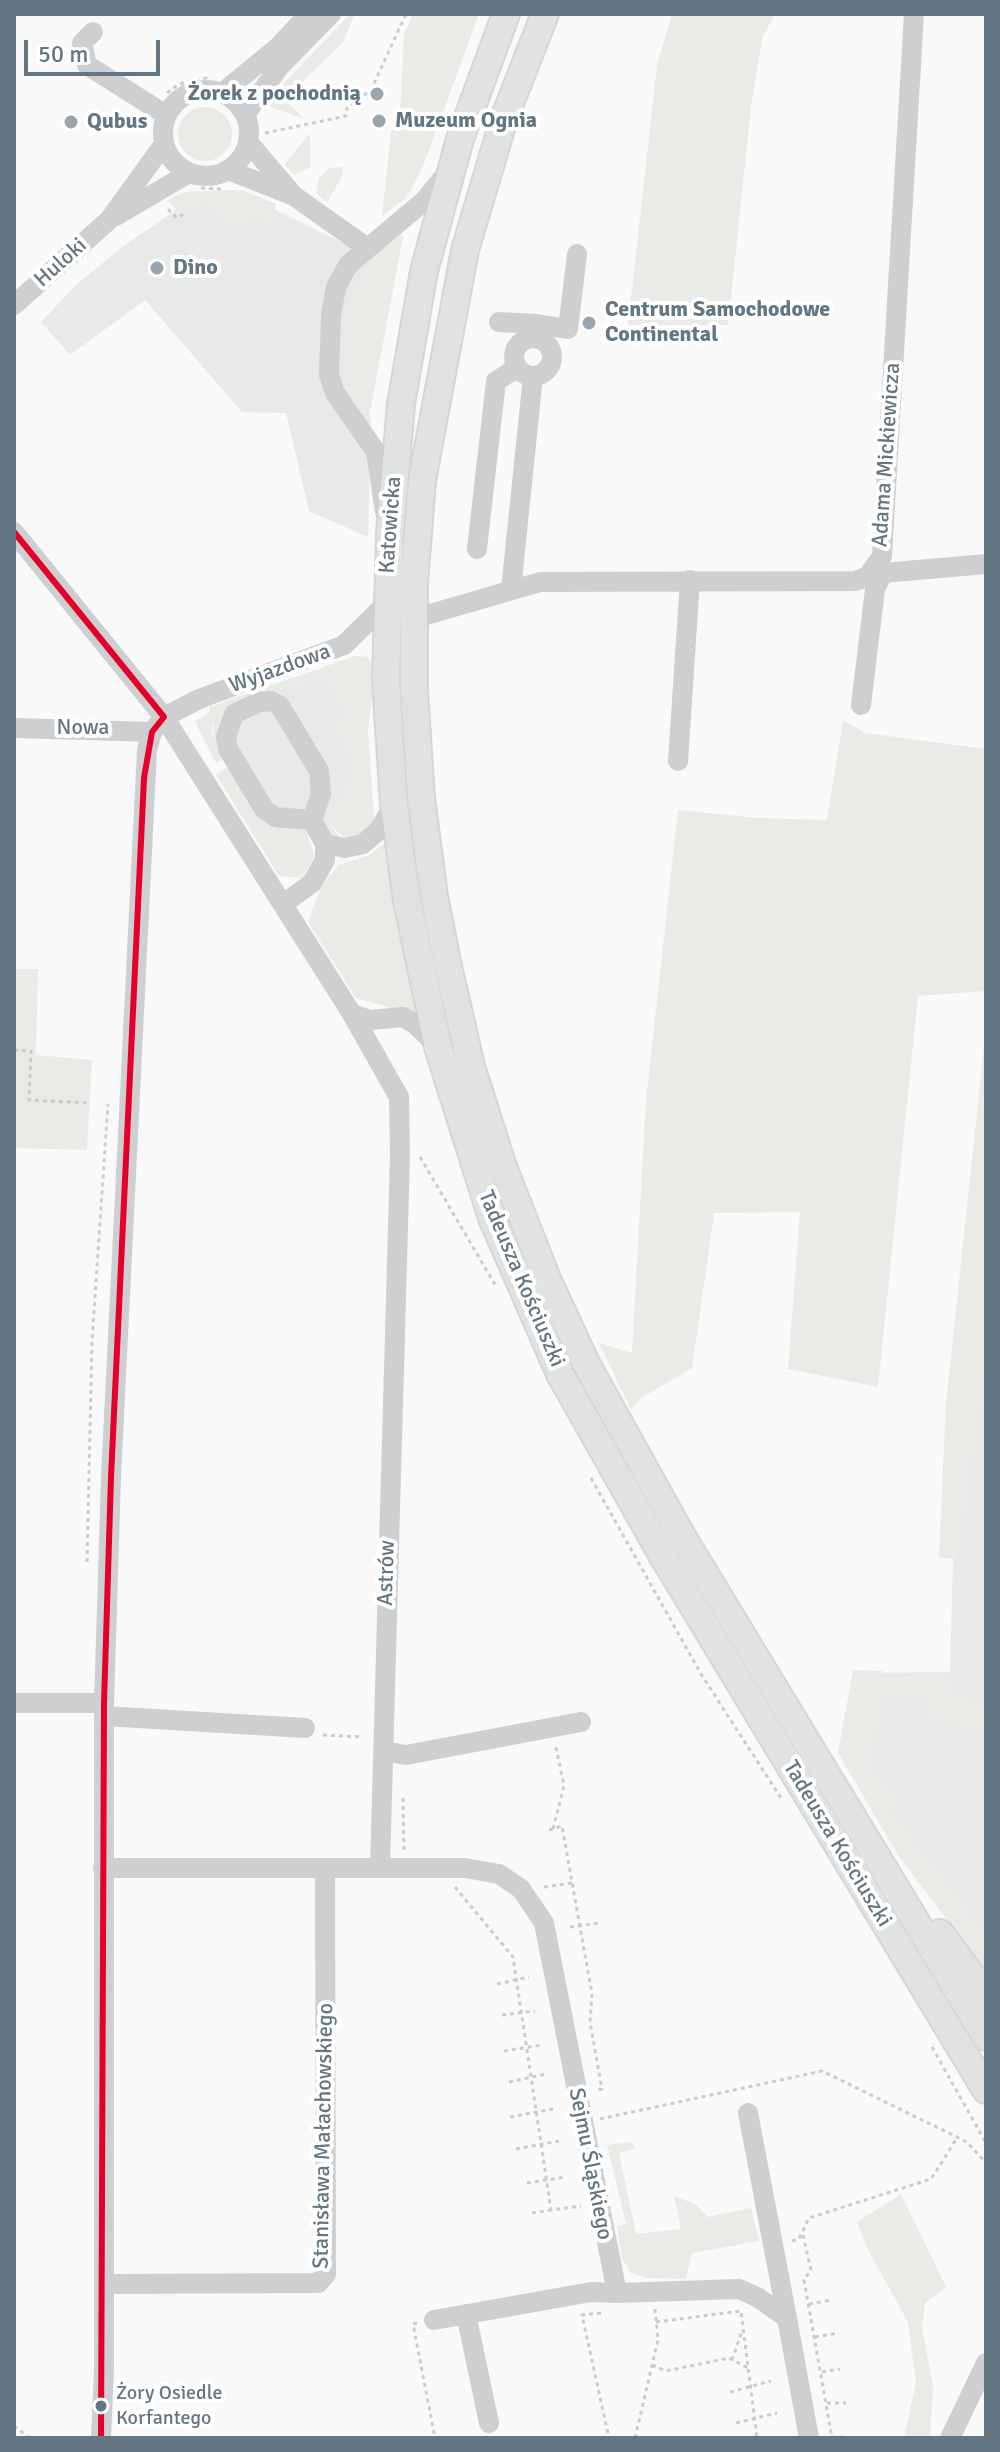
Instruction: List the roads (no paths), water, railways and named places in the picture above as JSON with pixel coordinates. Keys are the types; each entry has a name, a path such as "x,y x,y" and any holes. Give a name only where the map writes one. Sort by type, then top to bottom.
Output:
{"main road":[{"name":"Katowicka","path":"438,1047 410,916 394,805 386,680 390,533 411,340 424,271 451,168 506,14"},
{"name":"Katowicka","path":"463,1035 434,896 421,798 413,619 422,481 448,327 484,181 545,14"},
{"name":"Tadeusza Kościuszki","path":"463,1035 519,1213 587,1365 683,1538 986,2037"},
{"name":"Tadeusza Kościuszki","path":"438,1047 492,1218 560,1374 669,1566 986,2090"},
{"path":"881,1865 921,1907 986,1995"}],"street":[{"path":"222,93 277,48 309,14"},
{"path":"245,115 279,67 331,14"},
{"name":"Adama Mickiewicza","path":"413,619 540,582 856,581 878,572 882,556 914,14"},
{"path":"93,32 82,43 87,65 166,115"},
{"path":"294,196 255,138 236,102 222,93 190,93 172,106 166,115 164,144 170,159 192,180 205,176 230,179 294,196 366,247"},
{"path":"230,179 255,138"},
{"name":"Huloki","path":"14,305 109,220 164,144"},
{"path":"390,533 376,452 335,393 328,363 336,287 348,265 424,201 451,168"},
{"name":"Huloki","path":"109,220 192,180"},
{"path":"499,322 536,332 568,329 577,254"},
{"path":"477,549 496,381 525,372 545,372 551,361 546,344 536,332"},
{"path":"511,590 525,372 514,357 518,345 536,332"},
{"path":"14,532 158,724 283,904 352,1014 370,1020 403,1017 438,1047"},
{"path":"861,705 878,572 986,564"},
{"path":"678,761 690,580"},
{"name":"Wyjazdowa","path":"158,724 199,699 344,645 386,604"},
{"path":"283,904 319,875 325,860 325,844 312,820 321,794 319,771 280,706 271,701 259,702 234,714 226,737 228,749 264,809 275,817 312,820"},
{"path":"101,2438 104,1710 142,825 147,750 158,724"},
{"name":"Nowa","path":"14,728 158,724"},
{"path":"325,844 345,848 363,844 378,831 394,805"},
{"name":"Astrów","path":"352,1014 392,1080 401,1114 380,1868"},
{"path":"14,1703 305,1728"},
{"path":"383,1745 406,1755 581,1722"},
{"path":"103,1868 380,1868"},
{"name":"Stanisława Małachowskiego","path":"104,2284 318,2283 326,2274 325,1868"},
{"name":"Sejmu Śląskiego","path":"380,1868 465,1868 499,1874 521,1889 544,1923 614,2302"},
{"path":"748,2113 809,2438"},
{"path":"434,2320 591,2292 614,2302 654,2291 739,2289 757,2297 787,2318"},
{"path":"466,2314 489,2423"},
{"path":"950,2438 986,2363"}],"place":[{"name":"Żorek z pochodnią","path":"377,94"},
{"name":"Muzeum Ognia","path":"379,121"},
{"name":"Qubus","path":"71,122"},
{"name":"Dino","path":"157,268"},
{"name":"Centrum Samochodowe Continental","path":"589,323"},
{"name":"Żory Osiedle Korfantego","path":"101,2406"}]}
